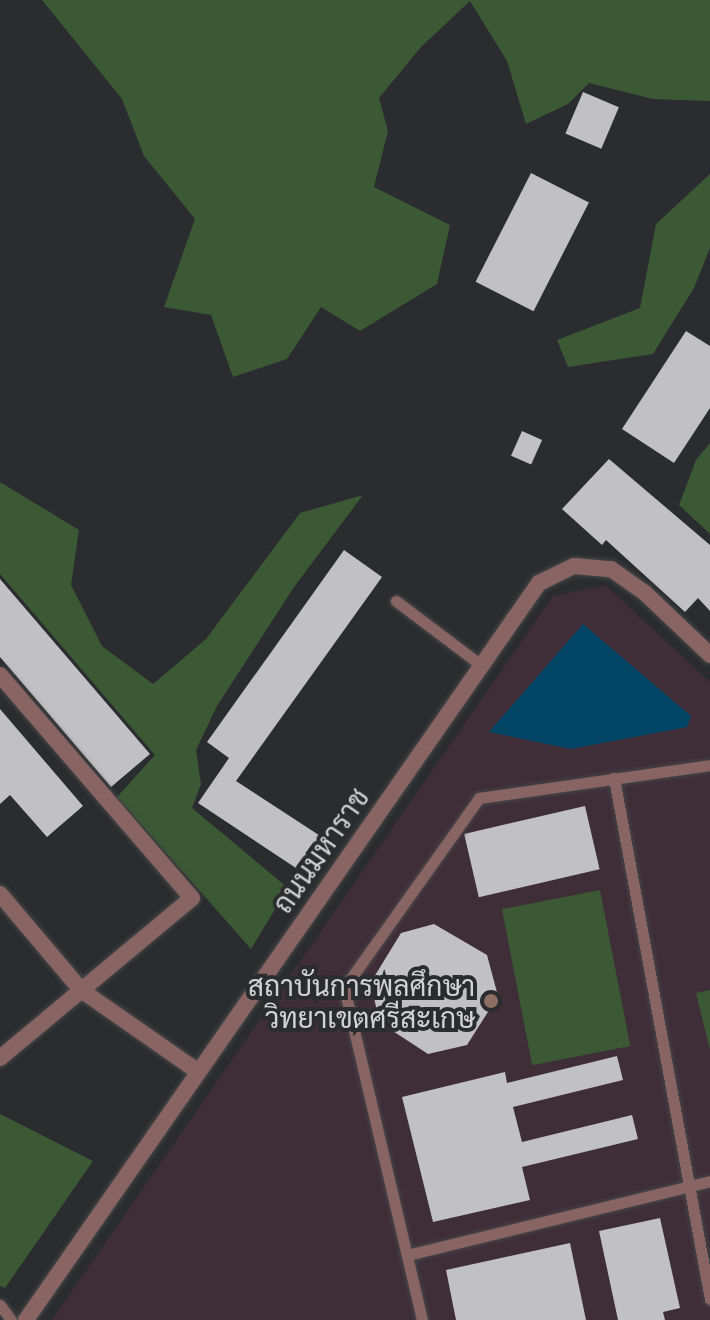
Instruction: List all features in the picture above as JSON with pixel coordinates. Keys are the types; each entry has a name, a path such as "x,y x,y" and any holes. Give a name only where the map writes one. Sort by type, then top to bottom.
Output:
{"street":[{"name":"ถนนมหาราช","path":"24,1319 539,583 574,566 611,569 645,593 710,655"},
{"path":"0,675 192,898 0,1058"},
{"path":"0,894 81,990 197,1071"}],"lane":[{"path":"396,601 481,665"},
{"path":"422,1320 344,988 479,798 710,765"},
{"path":"614,778 710,1299"},
{"path":"407,1255 710,1181"},
{"path":"0,1305 24,1319"}],"shaded area":[{"name":"สถาบันการพลศึกษา วิทยาเขตศรีสะเกษ","path":"605,585 710,682 710,1320 52,1320 553,596"}],"green space":[{"path":"42,0 710,0 710,101 653,99 589,83 568,104 526,124 507,61 470,1 421,47 379,98 388,131 374,187 450,225 437,284 360,331 321,307 287,359 233,377 211,315 164,307 195,219 144,156 122,99"},
{"path":"710,174 710,248 694,288 653,354 568,367 557,340 640,308 656,224"},
{"path":"710,443 710,534 679,505 696,460"},
{"path":"0,482 79,530 71,585 102,646 153,684 206,639 300,513 363,495 294,587 217,706 196,750 201,784 192,808 288,888 251,949 117,797 155,755 0,574"},
{"path":"600,890 630,1046 532,1065 502,909"},
{"path":"710,990 710,1050 696,993"},
{"path":"0,1114 93,1161 5,1288 0,1286"}],"water":[{"path":"583,624 691,716 687,727 571,749 489,732"}],"building":[{"path":"583,92 619,107 601,149 565,133"},
{"path":"531,173 589,203 534,311 476,282"},
{"path":"686,331 710,346 710,408 674,463 622,429"},
{"path":"522,431 542,440 531,465 511,456"},
{"path":"609,459 710,545 710,611 698,598 685,612 606,540 602,545 562,509"},
{"path":"344,550 382,577 236,781 328,841 305,874 198,803 229,758 207,742"},
{"path":"0,579 150,754 111,787 0,657"},
{"path":"0,709 83,806 47,837 10,795 0,804"},
{"path":"585,806 600,869 479,897 464,834"},
{"path":"434,924 487,955 498,996 467,1045 428,1054 379,1022 371,982 401,933"},
{"path":"617,1056 623,1080 513,1107 522,1142 632,1115 638,1139 522,1167 530,1200 433,1222 402,1097 505,1072 507,1083"},
{"path":"660,1218 680,1308 663,1312 665,1320 618,1320 599,1231"},
{"path":"570,1243 586,1320 456,1320 446,1270"}],"place":[{"name":"สถาบันการพลศึกษา วิทยาเขตศรีสะเกษ","path":"491,1001"}]}
